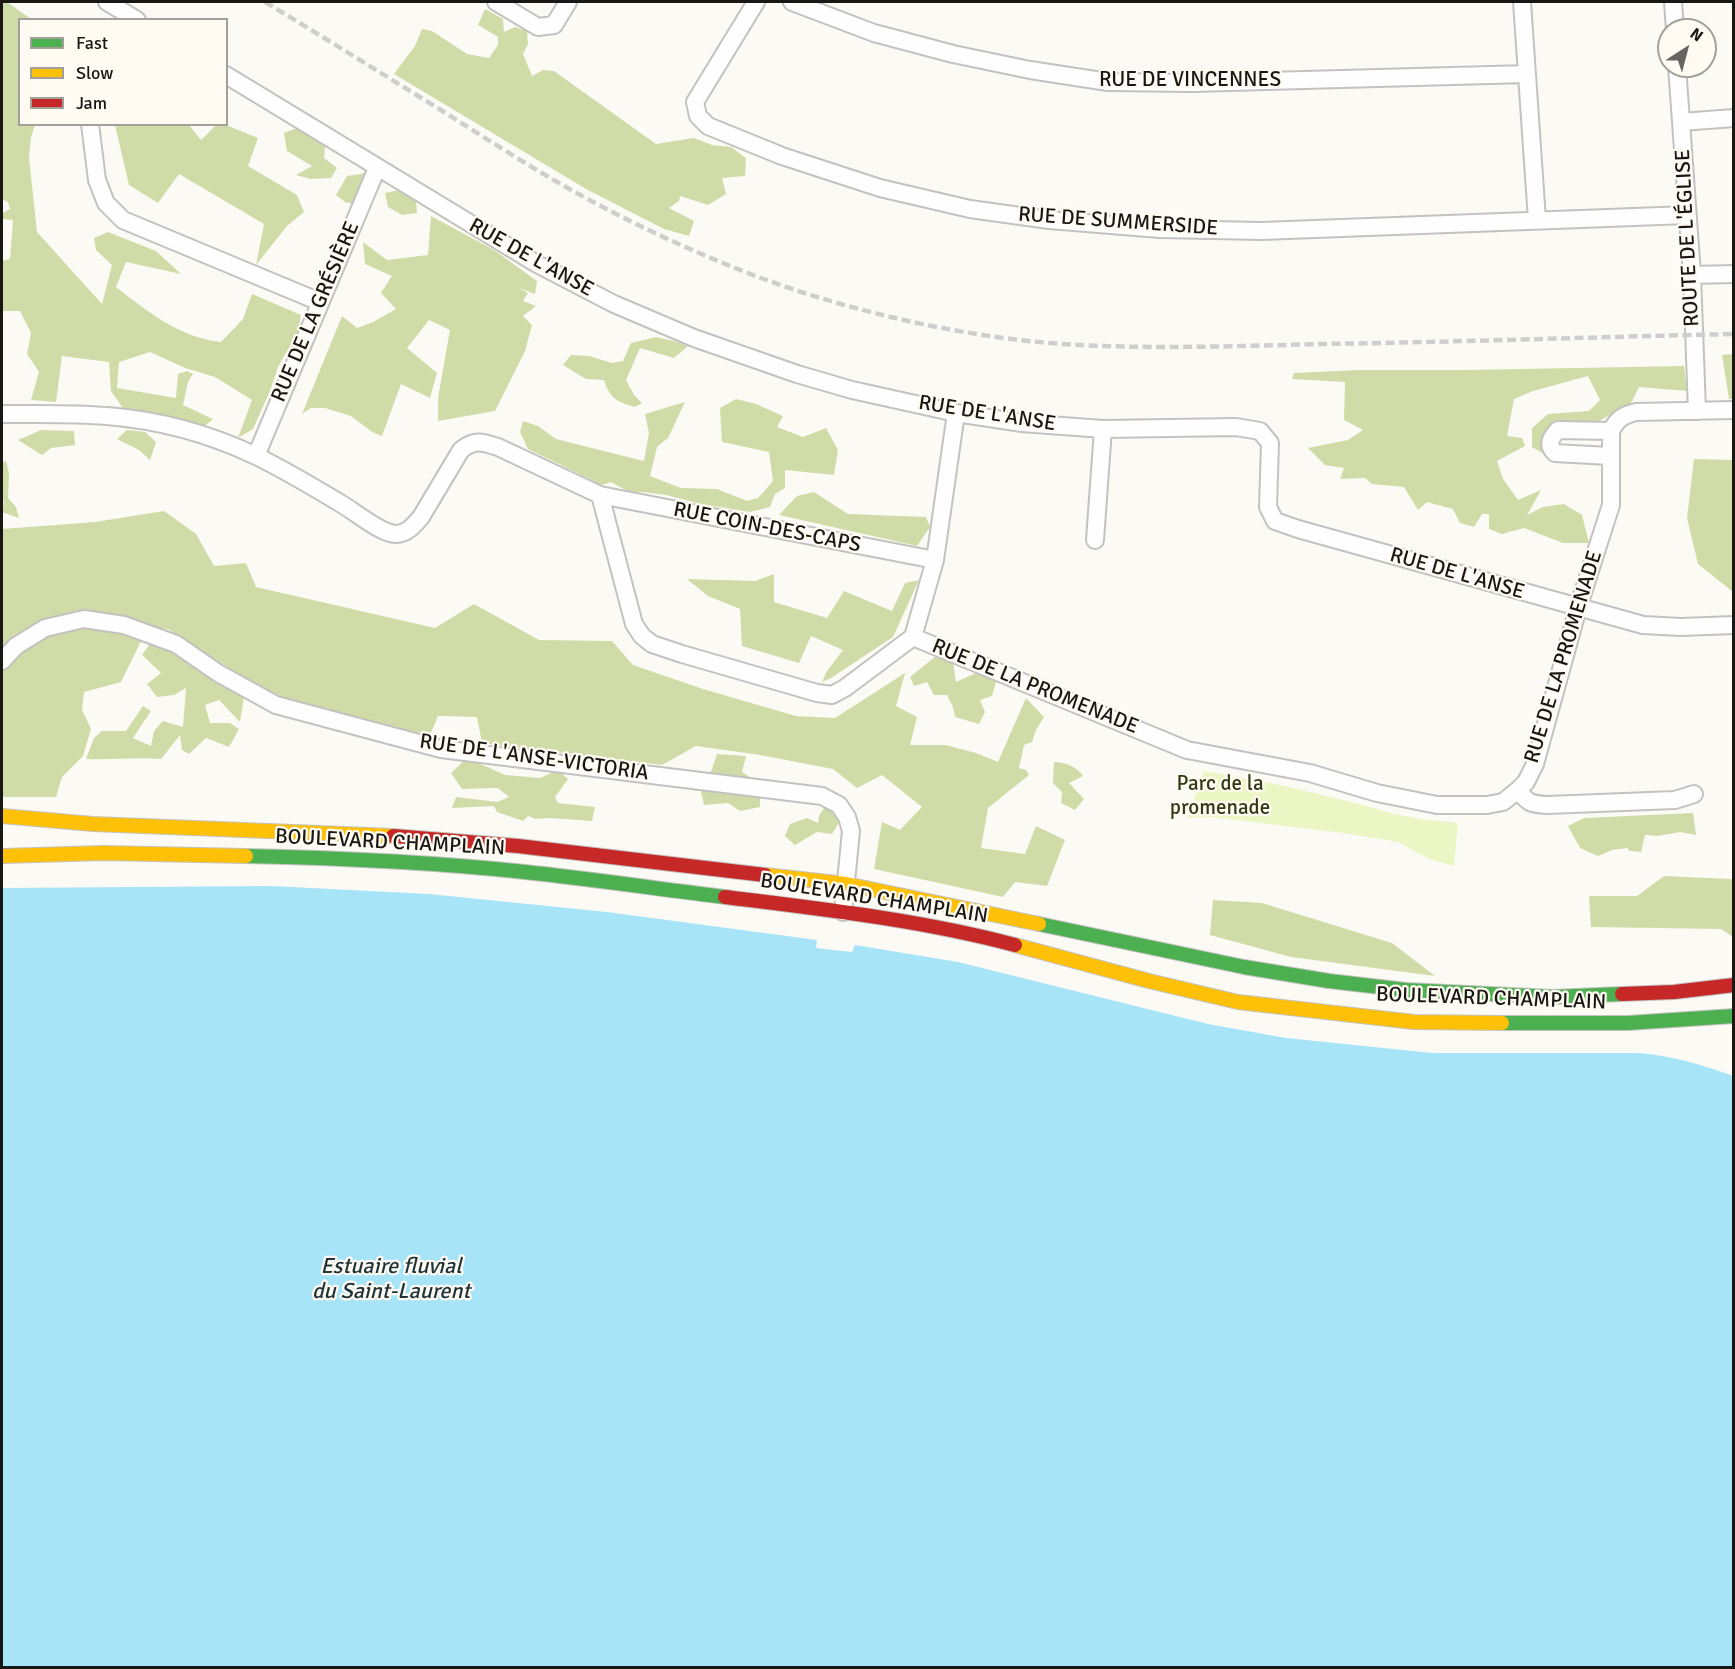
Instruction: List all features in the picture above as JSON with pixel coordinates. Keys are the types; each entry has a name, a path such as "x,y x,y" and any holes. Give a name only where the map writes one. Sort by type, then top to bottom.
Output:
{"main road":[{"name":"BOULEVARD CHAMPLAIN","path":"2,816 93,824 431,838 846,884 1244,967 1329,981 1406,990 1553,997 1674,992 1734,985"},
{"name":"BOULEVARD CHAMPLAIN","path":"2,856 103,853 341,858 525,872 843,912 976,935 1238,1002 1414,1022 1628,1023 1734,1016"}],"street":[{"path":"108,2 132,18"},
{"path":"496,2 538,27 554,25 568,2"},
{"name":"RUE DE SUMMERSIDE","path":"756,2 695,102 698,116 708,126 782,156 880,188 970,209 1038,219 1161,229 1262,231 1687,215"},
{"name":"RUE DE VINCENNES","path":"792,2 874,33 953,54 1030,70 1108,82 1193,83 1527,74"},
{"path":"1522,2 1537,220"},
{"path":"1673,2 1674,18"},
{"name":"RUE DE L'ANSE","path":"228,76 537,264 614,304 694,338 852,390 956,413 1022,423 1102,429 1236,427 1260,431 1270,443 1268,507 1275,521 1642,625 1681,627 1734,625"},
{"name":"ROUTE DE L'ÉGLISE","path":"1678,78 1692,275 1697,411"},
{"path":"1681,122 1734,118"},
{"path":"90,126 97,180 105,203 123,220 320,302"},
{"name":"RUE DE LA GRÉSIÈRE","path":"256,456 378,168"},
{"path":"1692,275 1734,274"},
{"path":"1610,456 1555,453 1550,446 1553,435 1558,430 1611,431 1624,415 1636,412 1734,410"},
{"path":"914,637 935,560 956,413"},
{"path":"2,414 108,416 160,424 202,435 256,456 339,502 381,529 394,534 405,532 421,517 452,463 469,443 482,442 498,447 600,495"},
{"path":"1095,540 1102,429"},
{"name":"RUE DE LA PROMENADE","path":"600,495 634,624 642,636 652,644 817,693 832,695 914,637 1187,750 1310,773 1377,793 1437,805 1487,805 1503,802 1518,790 1526,782 1534,764 1578,608 1611,504 1611,431"},
{"name":"RUE COIN-DES-CAPS","path":"600,495 935,560"},
{"name":"RUE DE L'ANSE-VICTORIA","path":"2,661 16,646 45,628 84,619 124,625 176,644 218,672 276,705 441,749 822,796 839,806 847,817 851,831 843,912"},
{"path":"1518,790 1527,802 1533,805 1675,800 1694,794"}],"green space":[{"path":"2,2 7,2 30,18 18,18 18,126 35,126 29,158 37,232 102,304 112,265 96,250 94,238 108,232 156,251 181,274 126,262 116,287 153,314 192,335 221,342 243,319 252,294 301,315 298,332 278,367 253,429 238,438 252,400 215,377 185,368 150,352 119,362 117,388 176,398 178,374 187,371 193,374 188,382 183,405 213,419 198,432 164,415 125,411 111,391 109,362 62,356 56,402 31,400 39,372 27,354 31,333 20,311 2,311 2,261 10,259 13,220 2,219 2,213 10,209 8,202 2,199"},
{"path":"485,9 503,19 504,32 515,27 527,31 528,44 523,54 532,76 543,70 554,71 656,144 694,138 712,145 731,147 746,158 745,176 722,178 726,194 708,205 680,196 679,201 669,208 694,221 689,236 664,229 586,189 394,74 415,46 422,29 432,31 467,54 489,58 498,45 498,37 478,25"},
{"path":"115,126 190,126 201,140 215,126 228,126 258,138 248,166 297,195 304,212 287,226 256,265 264,224 179,174 158,203 129,185"},
{"path":"297,128 325,146 324,158 337,168 331,178 311,179 296,175 312,166 287,151 284,133"},
{"path":"367,173 368,207 345,202 336,195 347,176"},
{"path":"399,190 416,201 417,213 402,215 388,207 385,193"},
{"path":"431,216 494,250 537,281 535,294 519,288 528,293 523,301 536,306 523,316 532,325 525,351 495,411 438,421 438,398 450,330 429,320 407,348 437,373 430,398 401,384 382,436 372,432 351,416 325,408 311,408 302,414 342,316 357,328 396,309 381,293 392,276 365,264 363,242 387,260 428,255"},
{"path":"656,337 688,346 674,358 640,348 626,380 634,395 642,403 635,407 615,399 604,380 586,379 563,365 571,355 589,356 612,363 623,361 631,343"},
{"path":"1733,354 1733,399 1729,399 1722,355"},
{"path":"1684,366 1687,391 1639,387 1631,403 1592,425 1545,440 1544,454 1532,447 1532,428 1548,414 1589,411 1600,400 1588,376 1533,391 1514,399 1507,436 1522,438 1525,446 1497,461 1503,479 1518,500 1541,490 1527,515 1543,507 1564,504 1582,515 1589,543 1563,543 1524,528 1502,534 1489,529 1489,514 1482,514 1474,527 1460,523 1453,509 1427,502 1418,510 1404,487 1372,484 1365,478 1340,479 1344,468 1325,465 1308,448 1348,440 1363,430 1344,420 1345,382 1292,379 1294,373 1359,370"},
{"path":"736,399 756,404 783,416 777,427 803,437 826,428 838,450 834,475 785,470 785,488 775,494 770,507 750,512 701,504 666,495 631,493 611,482 602,485 528,449 520,432 523,421 538,426 556,439 644,461 649,433 645,414 685,402 668,438 657,447 650,476 681,488 717,489 747,501 758,498 773,481 769,452 722,442 720,408"},
{"path":"41,430 74,431 75,445 51,448 42,455 18,440"},
{"path":"127,430 145,432 156,442 150,460 139,450 117,439"},
{"path":"1694,459 1733,460 1733,592 1698,564 1687,518"},
{"path":"6,461 9,473 8,498 16,507 19,518 2,512 4,501 2,499 2,462"},
{"path":"814,492 848,514 926,517 930,527 917,546 779,515 797,496"},
{"path":"164,511 196,534 214,566 246,563 256,587 435,628 474,604 539,640 612,641 633,665 703,689 796,716 835,718 905,673 896,706 917,717 910,745 946,745 998,762 1026,698 1044,717 1032,742 1024,745 1019,768 1026,770 1029,775 988,808 981,848 1025,854 1036,826 1065,840 1047,886 1015,882 1003,897 874,869 882,822 900,830 922,807 882,775 857,788 833,769 696,746 662,765 482,743 477,717 438,716 430,735 373,723 283,697 251,682 170,630 78,610 28,628 2,650 2,529 95,522"},
{"path":"774,574 774,602 827,618 844,591 892,611 905,583 919,580 893,637 822,682 827,671 843,650 811,636 799,663 742,646 740,609 708,596 687,579 755,581"},
{"path":"83,625 121,629 142,639 121,682 84,692 82,710 91,729 83,756 62,777 56,797 2,797 2,668 49,632"},
{"path":"152,641 177,652 244,697 240,722 219,700 205,705 210,723 230,723 239,729 229,747 206,738 189,754 182,750 180,735 161,759 86,759 94,738 102,731 126,731 143,706 151,711 133,738 151,746 154,731 163,721 183,727 186,688 174,695 157,697 147,684 161,673 142,655"},
{"path":"935,657 953,662 956,682 976,673 998,675 992,696 980,700 985,712 979,724 955,717 947,695 934,695 927,682 914,686 910,677"},
{"path":"717,754 746,756 742,772 760,784 760,807 740,811 728,803 704,805 701,792 708,781"},
{"path":"467,758 505,775 540,778 558,770 568,779 555,797 558,803 595,807 592,821 536,819 528,816 523,821 497,812 494,806 452,808 456,797 497,802 509,797 498,788 462,789 451,773"},
{"path":"1054,762 1070,766 1083,776 1069,783 1084,799 1075,810 1061,803 1062,792 1053,783"},
{"name":"Parc de la promenade","path":"1204,771 1285,786 1394,814 1458,823 1454,866 1429,859 1398,842 1344,833 1210,817 1187,818"},
{"path":"827,803 837,809 840,821 832,834 817,832 795,845 785,836 790,824 807,818 818,823 819,816"},
{"path":"1693,813 1696,835 1680,832 1658,836 1645,835 1641,852 1630,851 1627,848 1612,850 1598,856 1580,848 1568,826 1584,818"},
{"path":"1664,876 1731,879 1734,883 1733,937 1721,929 1591,927 1589,896 1637,896"},
{"path":"1213,900 1262,903 1392,943 1435,976 1291,957 1210,935"}],"water":[{"name":"Estuaire fluvial du Saint-Laurent","path":"272,886 429,894 607,912 817,940 816,948 852,952 855,945 958,962 1208,1024 1286,1038 1432,1053 1640,1053 1664,1056 1733,1076 1733,1667 2,1667 2,888"}],"railway":[{"path":"265,2 531,166 627,220 761,278 877,314 1000,337 1080,345 1140,347 1734,334"}],"traffic: fast":[{"path":"246,856 456,866 725,897"},
{"path":"1039,924 1244,967 1329,981 1406,990 1553,997 1622,994"},
{"path":"1502,1023 1628,1023 1734,1016"}],"traffic: slow":[{"path":"2,816 93,824 393,836"},
{"path":"2,856 103,853 246,856"},
{"path":"765,875 846,884 1039,924"},
{"path":"1015,945 1238,1002 1414,1022 1502,1023"}],"traffic: jam":[{"path":"393,836 518,846 765,875"},
{"path":"725,897 908,922 1015,945"},
{"path":"1622,994 1674,992 1734,985"}]}
